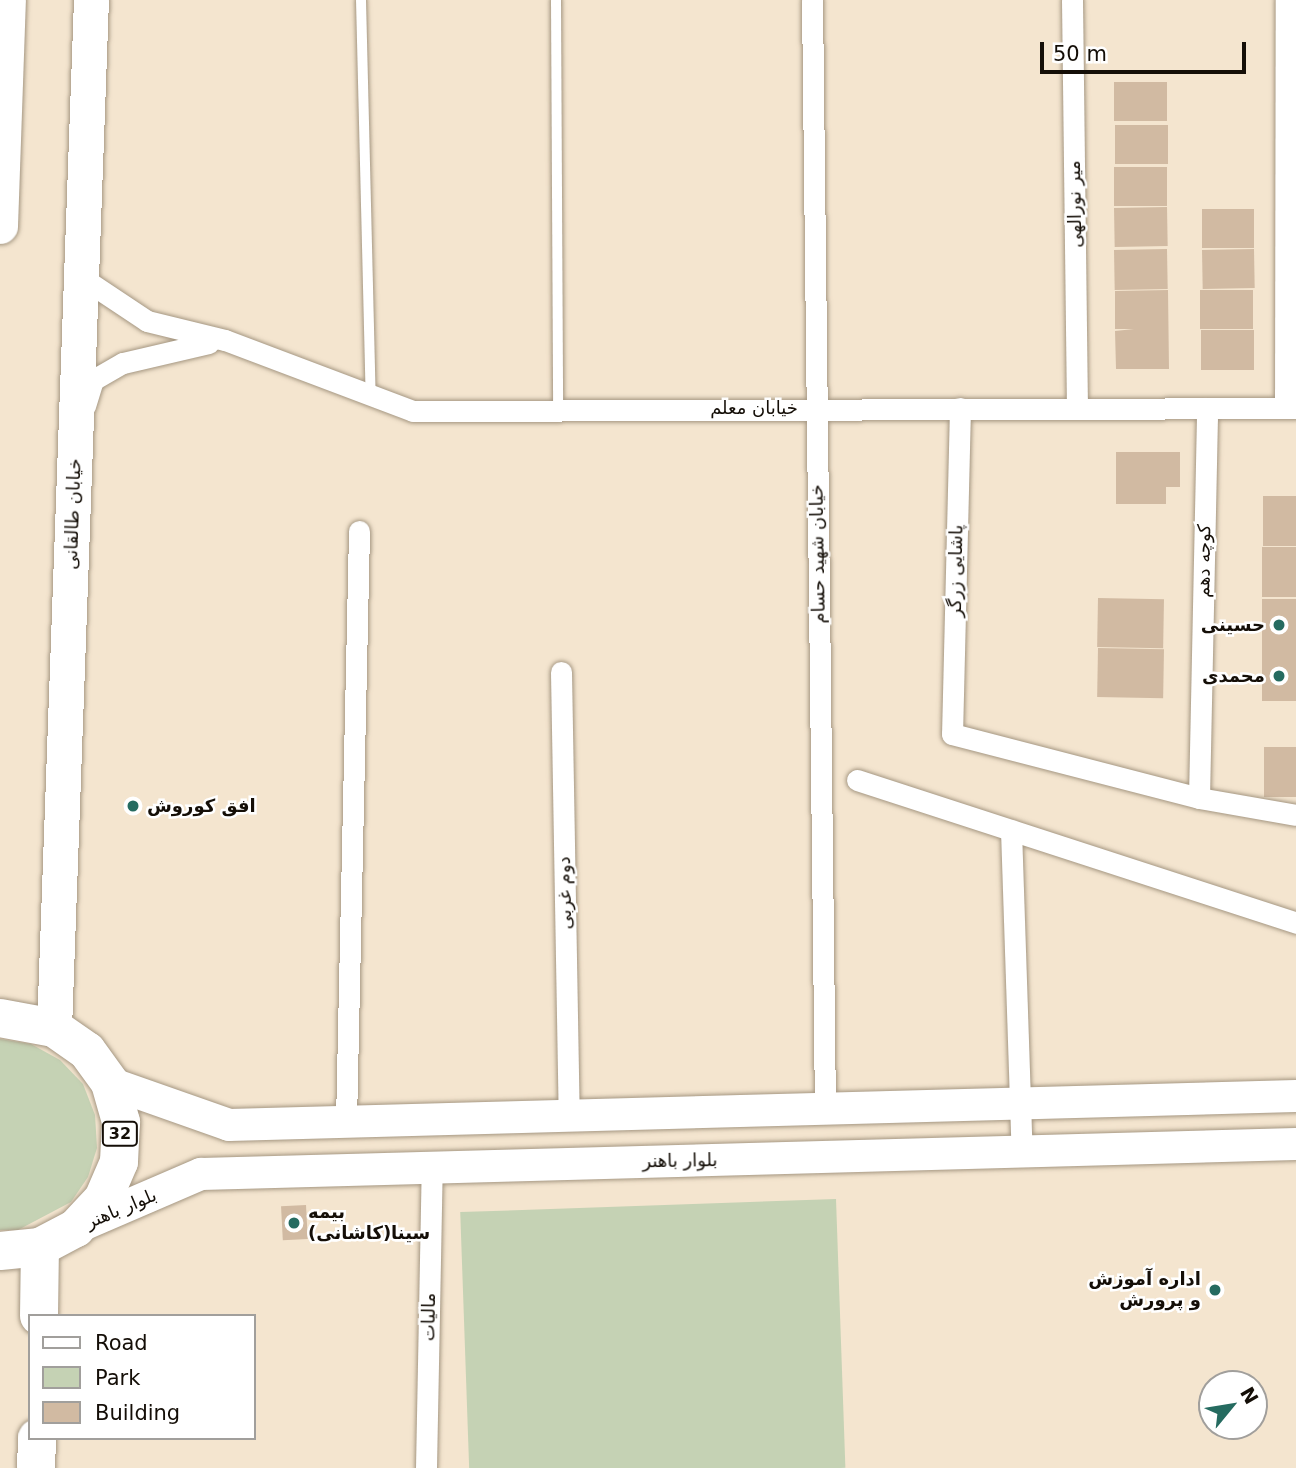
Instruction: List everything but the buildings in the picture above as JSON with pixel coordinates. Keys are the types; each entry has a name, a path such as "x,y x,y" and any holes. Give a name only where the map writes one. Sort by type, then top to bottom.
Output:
{"highway":[{"name":"32","path":"0,1018 54,1028 87,1051 110,1083 121,1122 118,1162 103,1199 76,1228 40,1247 0,1251"},
{"path":"39,1314 40,1247"},
{"path":"36,1468 37,1440"}],"main road":[{"path":"0,226 8,0"},
{"name":"خیابان طالقانی","path":"54,1028 91,0"}],"street":[{"name":"خیابان شهید حسام","path":"811,0 825,1108"},
{"name":"میر نورالهی","path":"1072,0 1077,408"},
{"path":"1286,0 1291,408"},
{"name":"خیابان معلم","path":"81,277 146,321 225,340 413,411 1291,408"},
{"path":"75,435 93,380 122,363 225,340"},
{"name":"پاشایی زرگر","path":"960,408 952,734 1199,798"},
{"name":"کوچه دهم","path":"1199,798 1207,408"},
{"path":"346,1122 359,531"},
{"name":"دوم غربی","path":"561,672 569,1115"},
{"path":"857,780 1296,923"},
{"path":"1199,798 1296,815"},
{"path":"1011,830 1018,1103 1022,1155"},
{"path":"110,1083 229,1125 1296,1096"},
{"name":"بلوار باهنر","path":"76,1228 201,1174 1022,1155 1296,1144"},
{"name":"مالیات","path":"426,1468 432,1167"}],"lane":[{"path":"361,0 371,397"},
{"path":"556,0 558,410"}],"green space":[{"path":"0,1039 31,1044 60,1060 83,1084 95,1115 97,1148 88,1177 71,1202 18,1230 0,1230"},
{"path":"836,1199 845,1468 469,1468 460,1212"}],"place":[{"name":"حسینی","path":"1279,625"},
{"name":"محمدی","path":"1279,676"},
{"name":"افق کوروش","path":"133,806"},
{"name":"بیمه سینا(کاشانی)","path":"294,1223"},
{"name":"اداره آموزش و پرورش","path":"1215,1290"}]}
